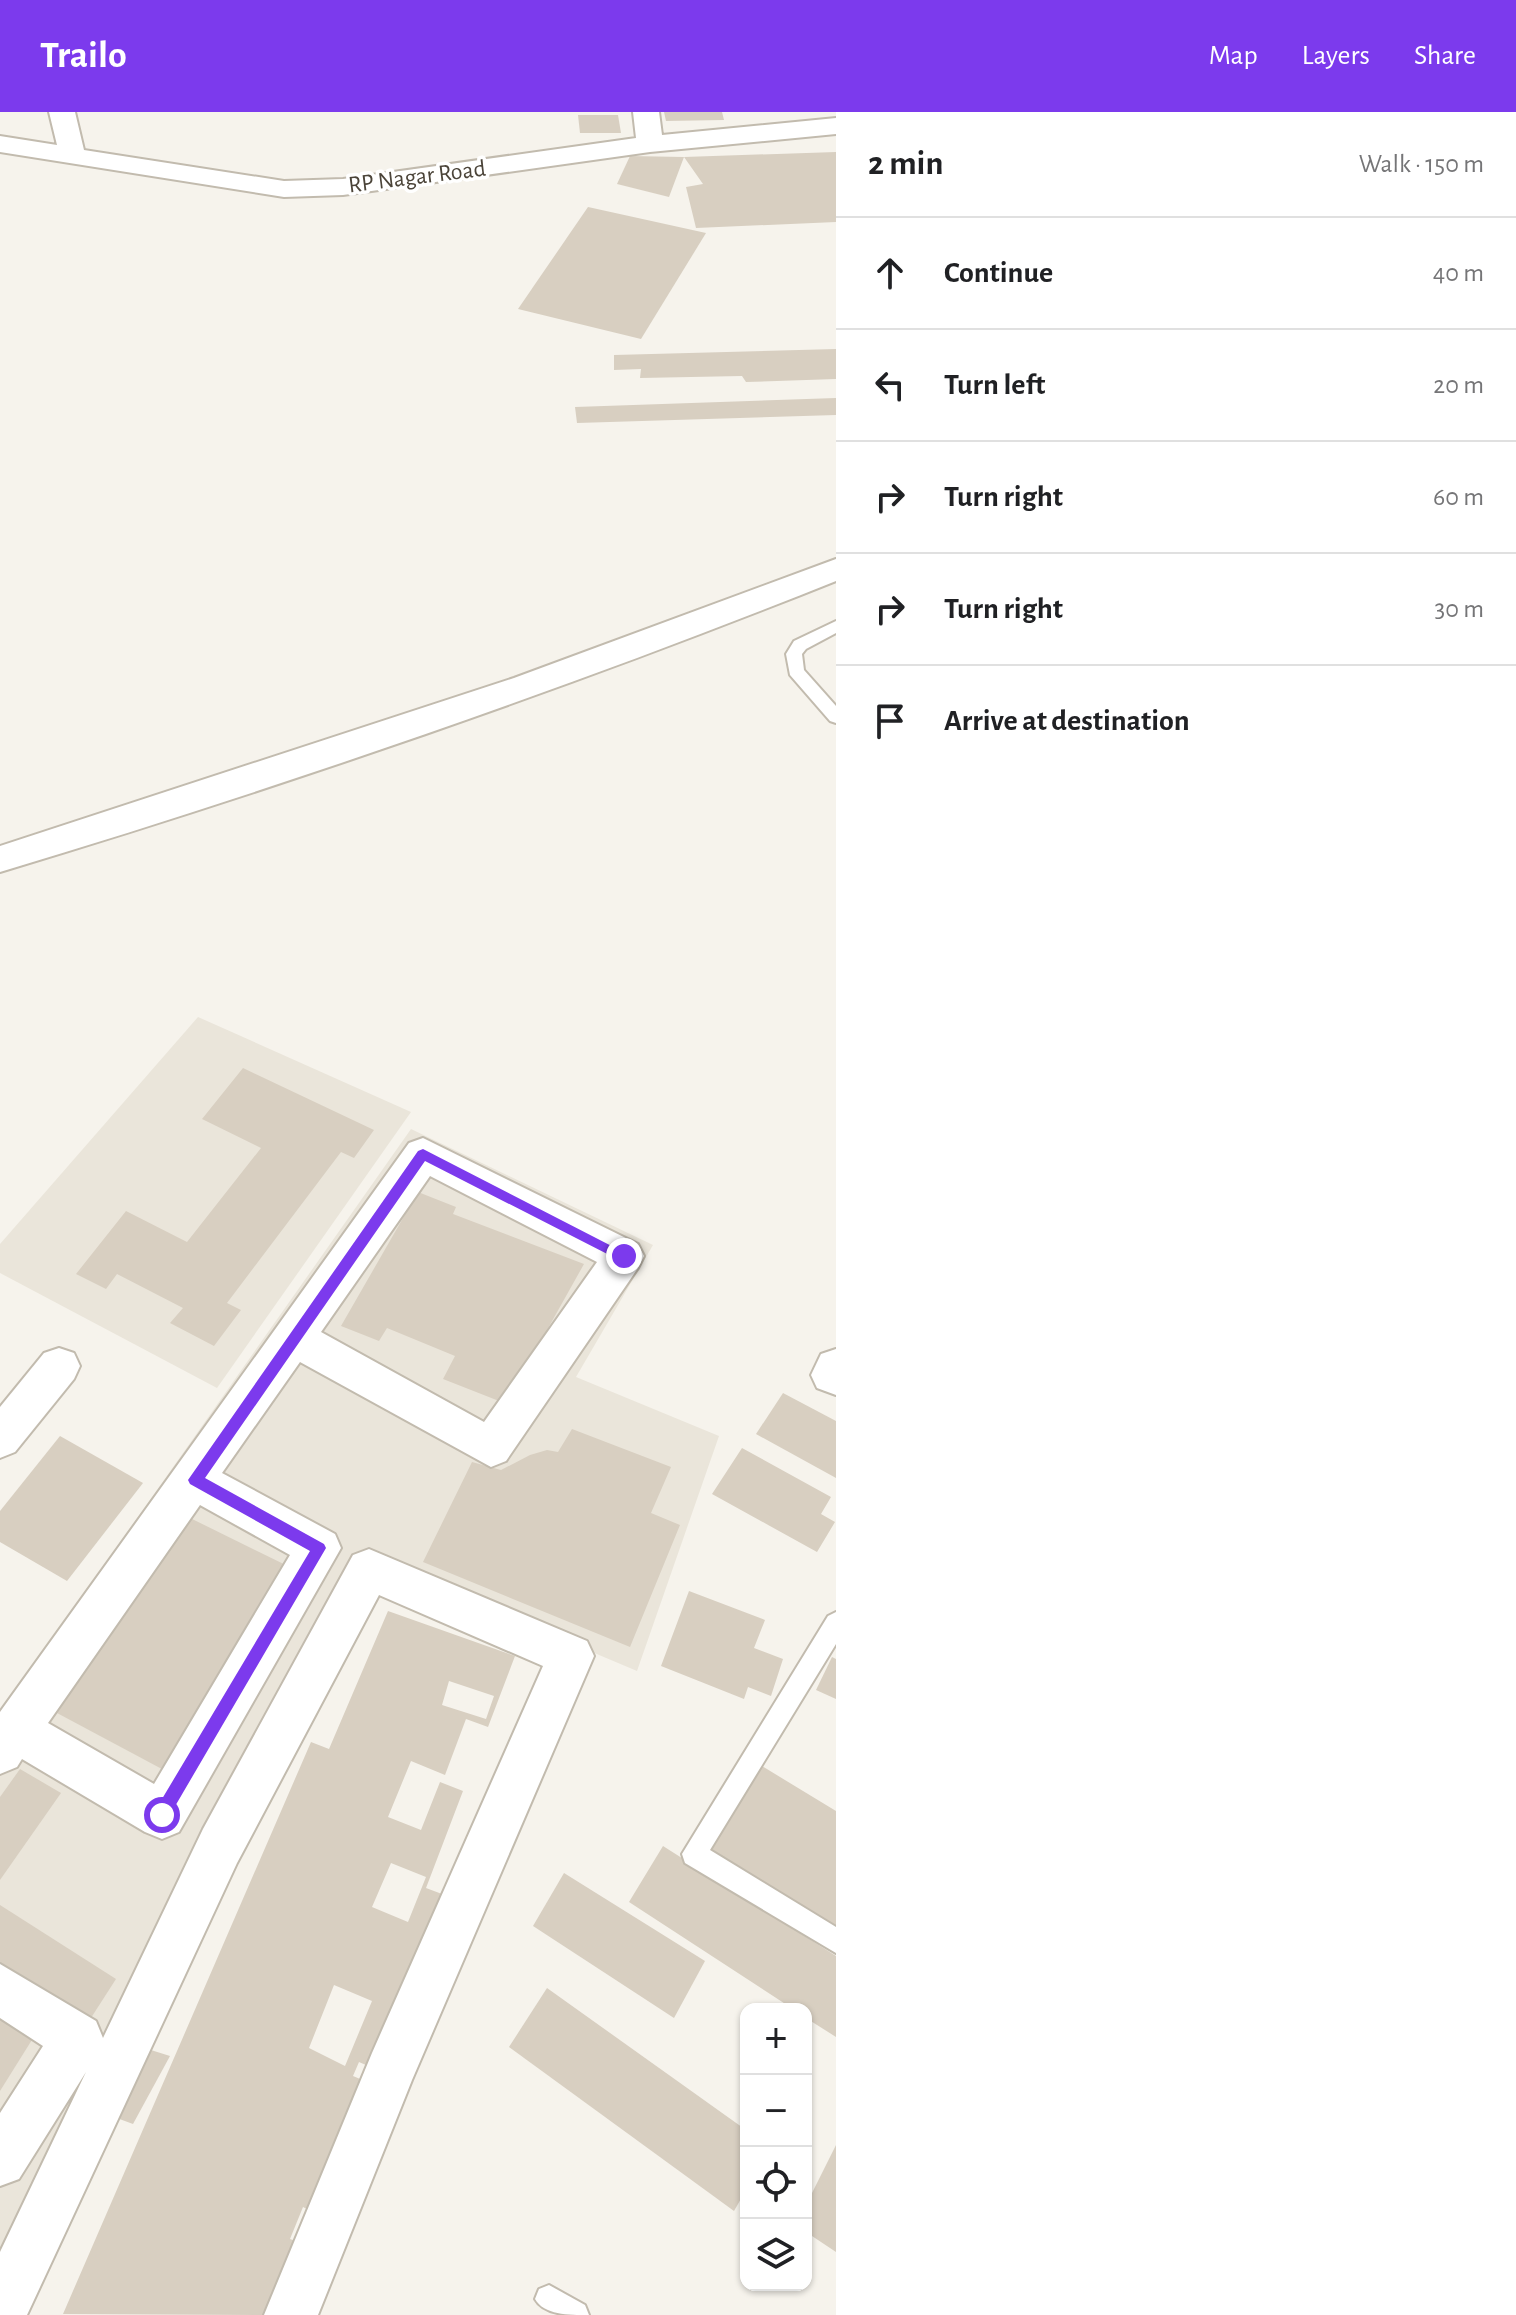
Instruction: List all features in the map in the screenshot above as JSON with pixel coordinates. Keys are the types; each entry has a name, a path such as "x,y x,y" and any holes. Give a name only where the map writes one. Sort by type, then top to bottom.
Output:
{"street":[{"path":"62,112 73,157"},
{"path":"646,112 650,144"},
{"name":"RP Nagar Road","path":"0,144 284,189 343,187 650,144 836,126"},
{"path":"0,859 440,716 747,606 836,569"},
{"path":"195,1480 319,1548 162,1815 8,1741 423,1154 624,1256 491,1448 295,1338"},
{"path":"0,1439 59,1366"},
{"path":"836,1367 832,1375 836,1377"},
{"path":"0,2312 220,1846 369,1569 571,1656 390,2071 291,2315"},
{"path":"0,1989 78,2039 0,2160"}],"lane":[{"path":"836,626 800,645 794,654 796,671 836,717"},
{"path":"836,1623 694,1854 836,1941"},
{"path":"549,2299 575,2315"}],"shaded area":[{"path":"198,1017 411,1112 217,1388 0,1273 0,1244"},
{"path":"411,1129 653,1245 576,1377 719,1436 637,1671 362,1555 0,2264 0,1713"}],"building":[{"path":"664,112 722,112 724,120 666,121"},
{"path":"578,115 618,115 621,133 580,133"},
{"path":"836,152 836,222 696,228 686,187 703,184 684,157"},
{"path":"630,156 684,157 669,197 617,184"},
{"path":"588,207 706,233 641,339 518,309"},
{"path":"836,349 836,379 746,382 742,376 640,378 641,369 614,370 614,355"},
{"path":"836,398 836,415 577,423 575,407"},
{"path":"243,1068 374,1130 354,1158 341,1152 227,1303 241,1310 214,1346 170,1323 183,1308 117,1274 106,1289 76,1274 126,1211 187,1242 261,1148 202,1119"},
{"path":"418,1192 456,1207 453,1214 584,1264 528,1364 499,1401 443,1379 455,1356 387,1328 379,1341 341,1326"},
{"path":"783,1393 836,1421 836,1478 756,1434"},
{"path":"572,1429 671,1467 651,1513 680,1525 630,1647 423,1562 472,1462 501,1470 530,1455 547,1450 558,1452"},
{"path":"60,1436 143,1483 67,1581 0,1542 0,1511"},
{"path":"742,1448 831,1497 821,1514 835,1522 817,1552 712,1494"},
{"path":"186,1516 300,1572 175,1776 57,1713"},
{"path":"689,1591 765,1620 754,1648 783,1659 771,1696 748,1687 744,1699 661,1666"},
{"path":"388,1611 515,1656 488,1727 466,1719 445,1775 411,1761 388,1817 421,1830 440,1782 463,1791 426,1888 442,1894 375,2069 359,2062 353,2076 365,2081 315,2213 303,2207 290,2239 301,2243 274,2315 63,2314 311,1742 329,1749","holes":["449,1681 494,1696 486,1719 442,1705","391,1863 426,1877 408,1922 372,1907","334,1985 372,2001 345,2066 309,2048"]},
{"path":"832,1657 836,1659 836,1699 816,1690"},
{"path":"752,1760 836,1811 836,1930 702,1847"},
{"path":"20,1769 61,1793 0,1880 0,1797"},
{"path":"663,1846 836,1956 836,2037 812,2022 812,2003 784,2003 629,1902"},
{"path":"564,1873 705,1961 674,2018 533,1926"},
{"path":"0,1905 116,1979 89,2021 0,1963"},
{"path":"547,1988 740,2126 740,2200 734,2211 509,2047"},
{"path":"0,2014 35,2035 0,2091"},
{"path":"135,2045 170,2056 133,2124 114,2117"},
{"path":"836,2145 836,2252 812,2236 812,2193"}],"route":[{"path":"162,1815 319,1548 195,1480 423,1154 624,1256"}]}
